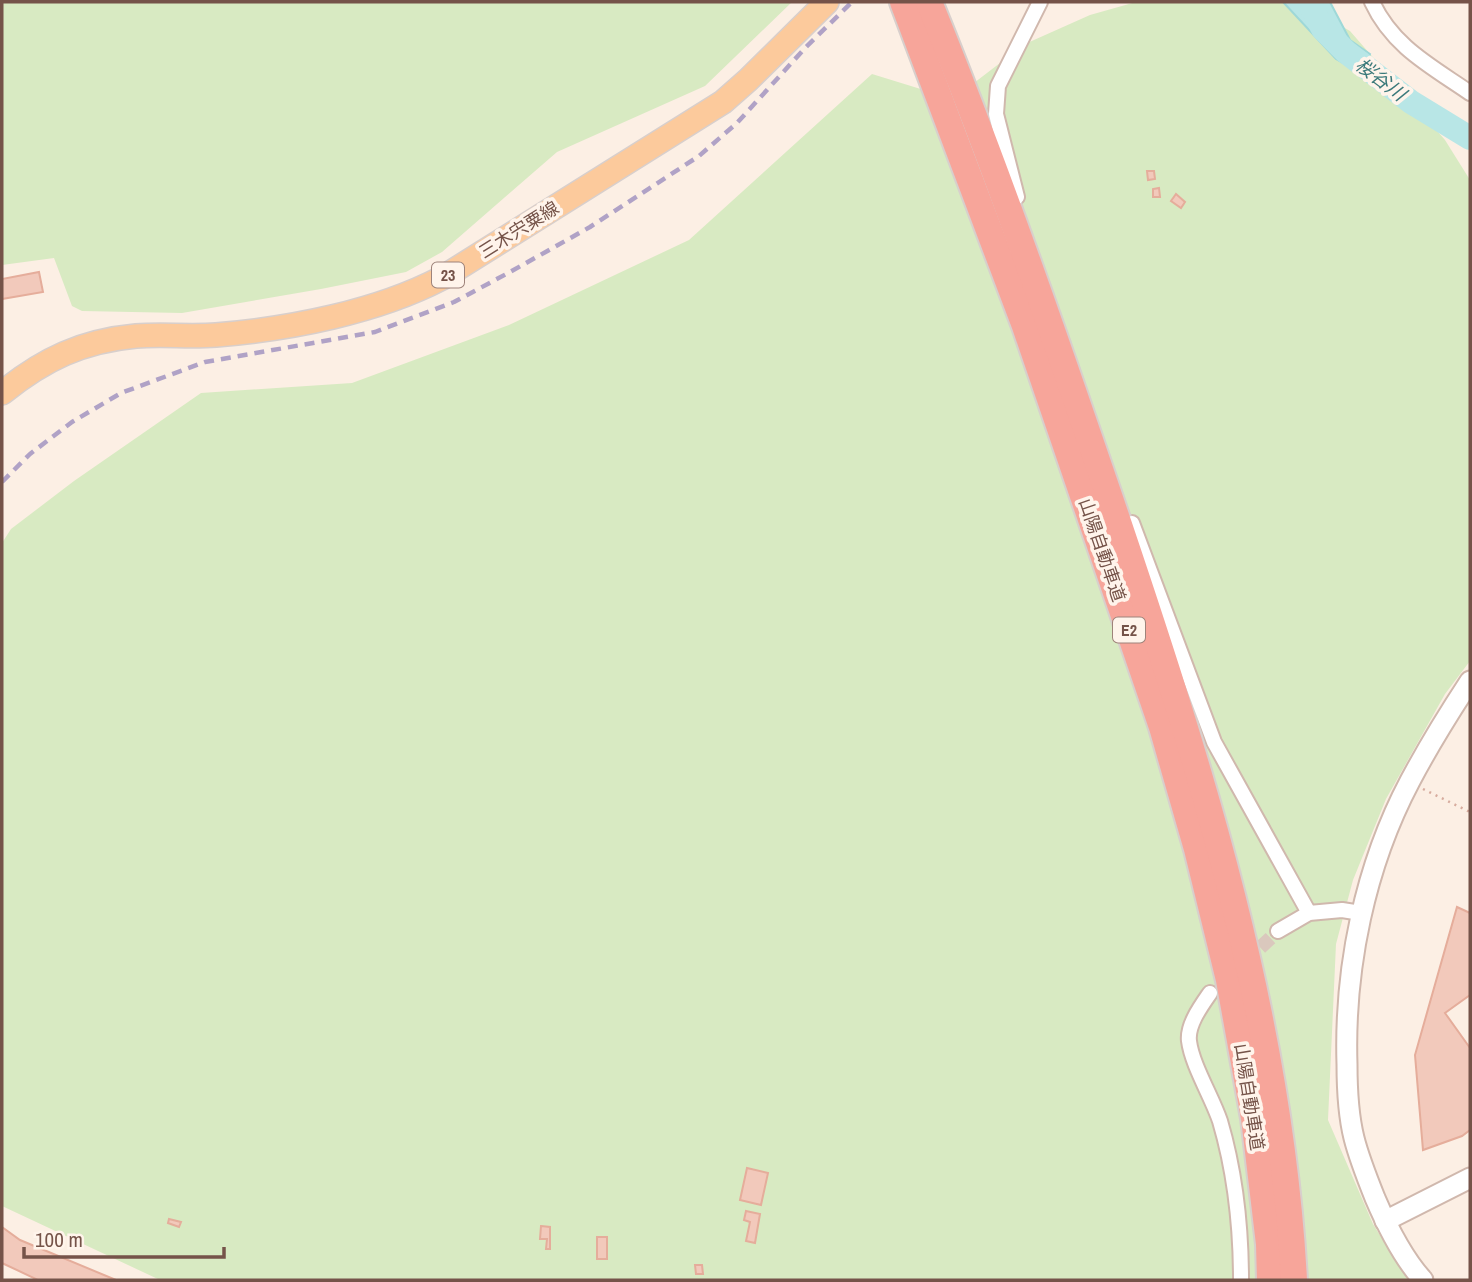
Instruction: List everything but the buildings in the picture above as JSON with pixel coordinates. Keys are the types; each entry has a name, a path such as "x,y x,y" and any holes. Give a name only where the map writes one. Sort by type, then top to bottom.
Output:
{"highway":[{"path":"883,2 988,228"},
{"name":"山陽自動車道","path":"903,2 1025,326 1162,727 1197,849 1229,980 1254,1118 1269,1244 1270,1280"},
{"name":"山陽自動車道","path":"929,2 1042,299 1183,718 1220,842 1251,971 1277,1114 1294,1280"}],"main road":[{"name":"三木宍粟線","path":"2,393 29,371 62,352 101,341 138,336 213,335 252,331 358,311 412,294 465,264 723,102 827,2"}],"street":[{"path":"1040,2 998,86 996,114 1013,186 1092,418 1214,742 1309,913"},
{"path":"1372,2 1381,22 1411,53 1470,93"},
{"path":"1423,1280 1405,1256 1385,1221 1354,1137 1347,1092 1347,1020 1351,973 1361,913 1383,844 1409,783 1470,681"},
{"path":"1278,931 1309,913 1342,910 1361,913"},
{"path":"1210,993 1196,1014 1188,1040 1220,1121 1233,1182 1241,1240 1241,1280"},
{"path":"1385,1221 1470,1178"}],"path":[{"path":"1409,783 1470,812"}],"green space":[{"path":"2,2 792,2 705,86 557,152 442,252 406,272 182,313 82,311 72,306 54,258 2,265"},
{"path":"1136,2 1299,2 1350,31 1445,140 1470,180 1470,661 1445,694 1386,799 1353,880 1336,944 1328,1120 1373,1224 1408,1280 160,1280 2,1206 2,543 11,529 74,481 201,393 352,383 509,325 689,240 872,74 953,99 1025,44 1090,15"}],"water":[{"path":"1283,2 1330,2 1350,40 1370,54 1366,63 1345,64 1336,59"}],"waterway":[{"name":"桜谷川","path":"1309,2 1323,29 1346,52 1411,102 1470,138"}],"tunnel":[{"path":"1245,962 1278,931"}],"railway":[{"path":"2,482 30,454 72,422 121,393 205,362 375,332 454,302 590,227 699,156 737,123 806,47 852,2"}]}
